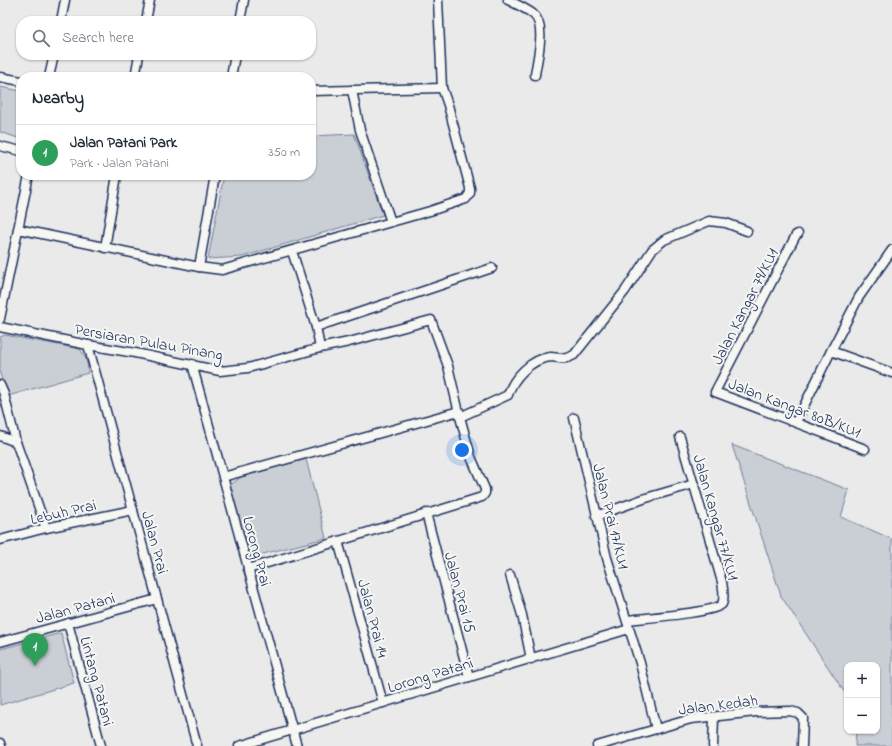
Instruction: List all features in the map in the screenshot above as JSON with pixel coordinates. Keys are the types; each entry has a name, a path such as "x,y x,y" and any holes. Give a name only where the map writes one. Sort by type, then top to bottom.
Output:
{"street":[{"path":"62,16 65,0"},
{"path":"147,16 150,0"},
{"path":"241,16 244,0"},
{"path":"18,229 199,267 222,270 392,222 466,199 470,193 470,188 442,88 438,0"},
{"path":"508,0 534,14 539,20 541,30 535,75"},
{"path":"50,72 53,60"},
{"path":"136,72 138,60"},
{"path":"232,72 233,60"},
{"path":"0,77 16,80"},
{"path":"316,91 442,88"},
{"path":"352,90 360,130 392,222"},
{"path":"0,146 16,150"},
{"path":"0,319 28,180"},
{"path":"105,248 116,180"},
{"path":"199,267 214,180"},
{"path":"223,477 459,414 508,395 510,389 524,370 540,359 550,357 567,359 574,355 625,291 652,250 664,240 709,222 726,224 747,231"},
{"name":"Jalan Kangar 79/KU1","path":"715,392 798,234"},
{"path":"796,422 859,297 892,250"},
{"path":"292,251 316,327 320,348"},
{"path":"316,327 492,268"},
{"name":"Persiaran Pulau Pinang","path":"0,327 192,364 220,371 248,368 431,320 448,366 459,414"},
{"name":"Jalan Prai","path":"88,345 197,746"},
{"path":"831,351 892,373"},
{"name":"Lorong Prai","path":"192,364 297,746"},
{"path":"0,385 4,394 16,442 46,528"},
{"name":"Jalan Kangar 80B/KU1","path":"715,392 865,449"},
{"path":"248,569 482,497 485,493 485,489 471,457 459,414"},
{"name":"Jalan Prai 17/KU1","path":"574,418 596,516 613,579 640,663 656,729"},
{"path":"0,436 16,442"},
{"name":"Jalan Kangar 77/KU1","path":"627,620 682,614 715,608 722,604 722,582 680,437"},
{"path":"596,516 646,498 694,484"},
{"name":"Lebuh Prai","path":"0,540 46,528 133,510"},
{"name":"Jalan Prai 15","path":"426,513 469,677"},
{"name":"Jalan Prai 14","path":"338,541 382,703"},
{"path":"510,575 522,615 531,659"},
{"name":"Jalan Patani","path":"0,642 157,599"},
{"name":"Lintang Patani","path":"68,623 102,746"},
{"name":"Lorong Patani","path":"239,746 629,629"},
{"name":"Jalan Kedah","path":"597,746 617,743 656,729 691,719 756,712 790,711 798,713 803,718 802,746"},
{"path":"713,746 714,717"}],"shaded area":[{"path":"0,87 16,90 16,137 0,132"},
{"path":"354,134 383,215 242,257 208,259 223,180 316,180 316,136"},
{"path":"5,335 80,349 88,366 88,373 8,396 0,374 0,337"},
{"path":"732,445 849,490 841,517 892,539 892,746 855,746 856,734 880,734 880,662 844,662 844,691 781,596"},
{"path":"306,459 326,538 251,557 229,486 241,477"},
{"path":"61,633 74,683 0,705 0,649"}],"place":[{"name":"Jalan Patani Park","path":"35,666"}]}
